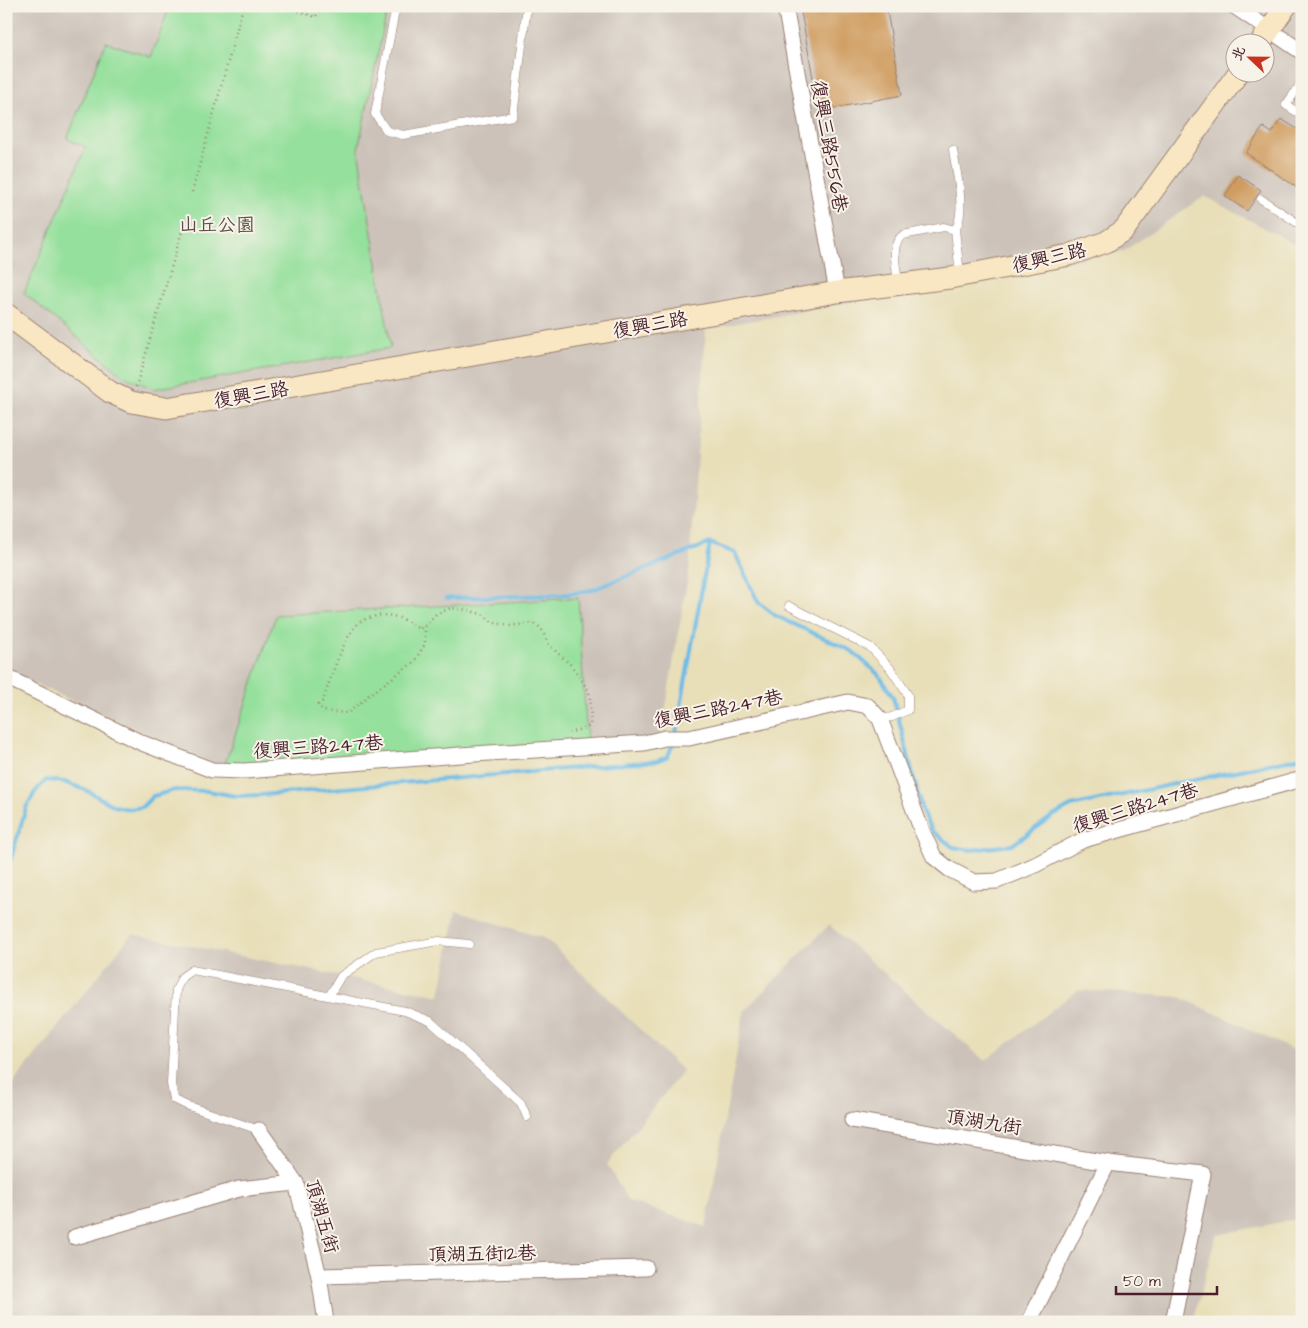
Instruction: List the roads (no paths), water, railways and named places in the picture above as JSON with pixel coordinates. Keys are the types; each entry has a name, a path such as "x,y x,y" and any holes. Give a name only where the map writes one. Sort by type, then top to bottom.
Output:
{"street":[{"name":"復興三路556巷","path":"784,6 837,292"},
{"path":"1234,6 1261,32"},
{"path":"1268,32 1286,6"},
{"path":"1276,41 1302,52"},
{"name":"復興三路","path":"6,314 110,392 131,402 166,408 837,292 960,276 1070,255 1106,242 1124,230 1232,82"},
{"name":"復興三路247巷","path":"6,678 142,742 212,770 244,771 644,743 664,738 689,738 848,702 868,706 886,718 922,831 934,857 949,870 974,882 998,881 1035,865 1083,840 1302,779"},
{"name":"頂湖九街","path":"852,1120 1108,1163 1202,1174 1173,1322"},
{"name":"頂湖五街","path":"259,1130 296,1183 319,1276 326,1322"},
{"path":"1029,1322 1108,1163"},
{"path":"75,1237 239,1189 296,1183"},
{"name":"頂湖五街12巷","path":"319,1276 646,1268"}],"lane":[{"path":"396,6 375,114 387,131 403,135 513,116 527,6"},
{"path":"1302,82 1286,105 1302,115"},
{"path":"953,150 960,207 959,224 955,230 960,276"},
{"path":"1260,199 1302,226"},
{"path":"898,285 895,246 899,238 903,235 944,227 955,230"},
{"path":"789,606 870,647 890,668 908,694 908,710 886,718"},
{"path":"330,996 341,976 376,952 439,941 469,944"},
{"path":"259,1130 186,1105 174,1098 171,1084 176,990 182,977 192,970 405,1011 430,1021 521,1103 527,1117"}],"waterway":[{"path":"447,598 562,595 592,590 710,543 735,553 758,602 776,616 852,651 879,675 893,697 923,814 932,831 953,847 971,850 1012,845 1053,816 1071,806 1302,757"},
{"path":"676,734 710,543"},
{"path":"6,875 26,808 35,792 46,780 64,782 86,790 114,806 129,809 142,807 153,796 175,790 208,791 235,796 262,795 657,761 668,756 674,741"}],"park label":[{"name":"山丘公園","path":"217,224"}]}
